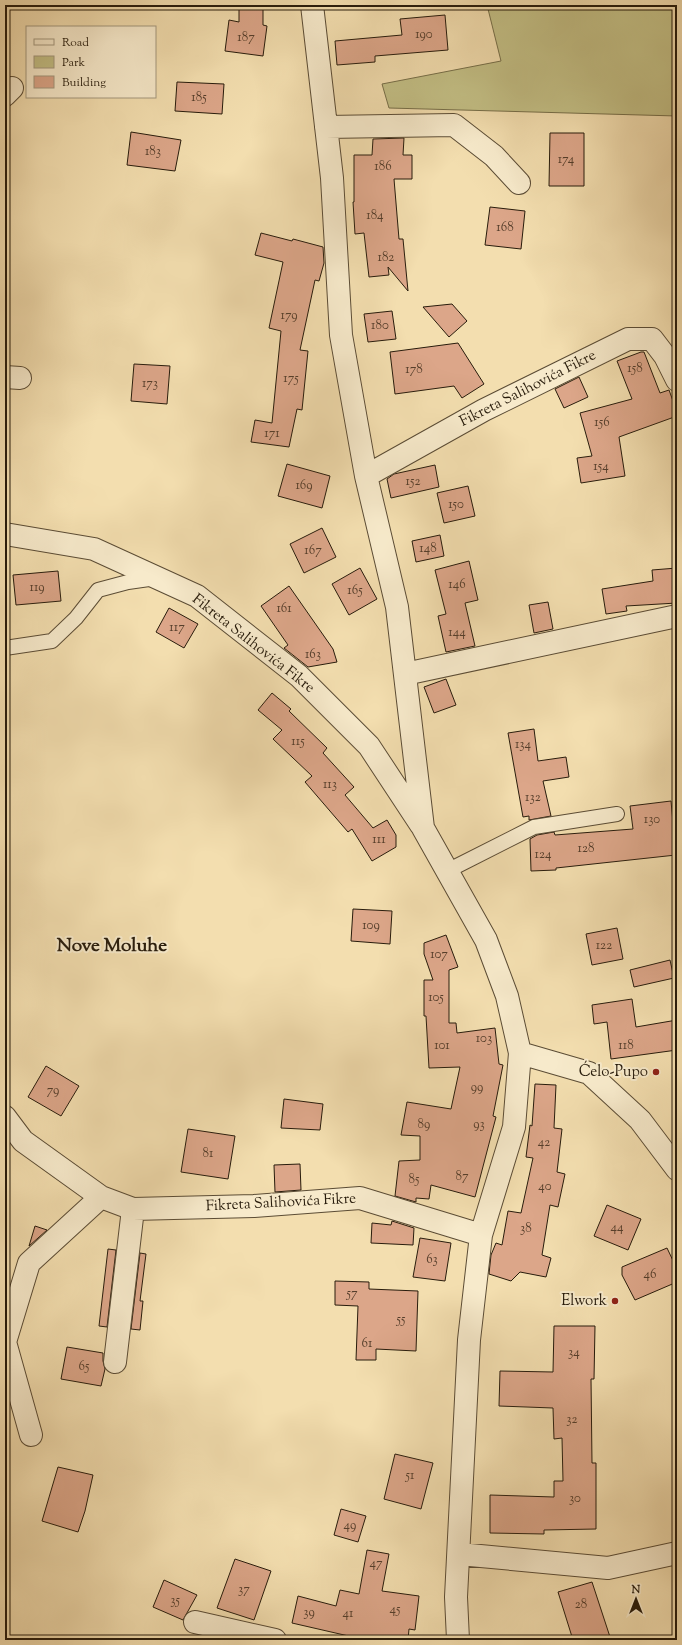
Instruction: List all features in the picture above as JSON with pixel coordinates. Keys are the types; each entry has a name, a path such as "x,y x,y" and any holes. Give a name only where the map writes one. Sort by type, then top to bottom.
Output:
{"street":[{"name":"Fikreta Salihovića Fikre","path":"312,5 332,178 340,335 366,476 397,607 423,828"},
{"path":"326,128 454,125 494,156 519,183"},
{"name":"Fikreta Salihovića Fikre","path":"366,476 484,410 628,339 652,339 665,356 677,380"},
{"name":"Fikreta Salihovića Fikre","path":"5,534 94,549 197,596 299,676 369,746 423,828 486,940 506,996 520,1053 514,1127 480,1235 469,1340 456,1597 458,1640"},
{"path":"405,674 677,616"},
{"path":"520,1053 589,1073 640,1120 677,1169"},
{"name":"Fikreta Salihovića Fikre","path":"5,1117 23,1141 102,1197 132,1209 254,1206 360,1198 480,1235"},
{"path":"31,1435 5,1342 29,1263 102,1197"},
{"path":"115,1362 132,1209"},
{"path":"459,1554 608,1568 677,1553"},
{"path":"195,1622 275,1640"}],"lane":[{"path":"5,648 52,641 76,618 98,590 128,582 157,578"},
{"path":"447,871 534,827 617,814"}],"green space":[{"path":"487,5 677,5 677,116 389,108 382,84 501,61"}],"building":[{"path":"239,5 263,5 263,25 267,26 263,56 225,51 229,20 239,22"},
{"path":"445,15 448,50 375,56 375,62 337,65 335,41 402,35 400,19"},
{"path":"177,82 224,84 222,114 175,111"},
{"path":"131,132 181,140 175,171 127,165"},
{"path":"550,133 584,133 584,186 549,186"},
{"path":"404,138 403,155 412,155 412,179 394,179 399,239 403,239 408,291 388,267 389,275 369,277 364,233 355,234 353,202 354,155 372,155 373,139"},
{"path":"490,207 525,211 521,249 485,245"},
{"path":"261,233 323,247 324,263 319,281 315,280 300,350 308,351 302,410 297,409 289,447 251,442 255,420 272,423 281,331 269,328 283,262 255,255"},
{"path":"452,304 467,321 449,337 423,307"},
{"path":"392,311 396,339 368,342 364,314"},
{"path":"458,343 484,384 462,398 454,386 395,394 390,352"},
{"path":"644,352 660,393 669,390 677,416 619,437 625,476 581,483 577,458 592,456 580,413 632,399 617,361"},
{"path":"134,364 170,366 167,404 131,401"},
{"path":"579,377 588,397 564,408 555,389"},
{"path":"287,464 330,476 322,508 278,496"},
{"path":"435,465 439,487 391,498 387,479 394,474"},
{"path":"468,486 475,516 444,523 437,493"},
{"path":"322,528 336,557 304,573 290,544"},
{"path":"440,535 444,556 416,562 412,541"},
{"path":"469,561 478,600 465,603 475,646 446,652 438,616 446,614 435,570"},
{"path":"360,568 377,599 349,615 332,584"},
{"path":"677,568 677,603 626,606 627,611 606,614 602,589 653,581 652,570"},
{"path":"58,571 61,601 16,605 13,575"},
{"path":"289,586 333,649 337,662 308,667 284,648 288,645 261,606"},
{"path":"548,602 553,629 534,633 529,605"},
{"path":"169,608 198,624 184,648 156,632"},
{"path":"446,679 456,705 434,713 424,687"},
{"path":"272,693 291,709 289,711 327,748 323,753 354,787 345,795 373,828 387,820 396,835 396,847 372,861 352,829 348,832 305,782 312,776 273,739 282,730 258,710"},
{"path":"534,729 538,761 566,757 569,777 543,781 551,816 529,820 529,816 523,817 508,733"},
{"path":"671,801 676,855 556,868 556,870 531,871 530,839 537,835 554,832 555,835 633,829 630,806"},
{"path":"353,909 392,911 390,944 351,941"},
{"path":"617,928 623,959 592,965 586,934"},
{"path":"446,935 458,967 449,970 449,1023 456,1023 457,1033 495,1028 499,1064 503,1065 493,1116 496,1117 475,1197 431,1185 429,1199 416,1198 416,1202 395,1196 399,1161 420,1160 420,1136 401,1135 407,1102 451,1109 460,1067 429,1068 426,1016 424,1016 424,980 433,980 424,954 424,943"},
{"path":"670,960 674,978 634,987 630,970"},
{"path":"632,999 636,1027 677,1020 677,1050 611,1059 607,1022 594,1024 592,1005"},
{"path":"46,1066 79,1086 61,1116 28,1097"},
{"path":"535,1084 556,1085 554,1128 562,1129 557,1172 565,1174 558,1207 550,1205 542,1255 551,1258 546,1277 520,1272 511,1281 489,1274 491,1255 496,1243 502,1245 508,1211 521,1213 533,1158 526,1157 530,1125 532,1126"},
{"path":"284,1099 323,1104 320,1130 281,1128"},
{"path":"188,1129 235,1136 228,1179 181,1172"},
{"path":"300,1164 301,1190 275,1192 274,1165"},
{"path":"607,1205 641,1219 628,1250 594,1236"},
{"path":"392,1221 414,1228 413,1245 371,1243 372,1223 391,1225"},
{"path":"35,1226 47,1230 29,1246"},
{"path":"420,1238 451,1243 445,1281 413,1277"},
{"path":"667,1248 677,1269 677,1282 635,1300 622,1275 622,1267"},
{"path":"108,1249 116,1250 107,1327 99,1326"},
{"path":"140,1253 146,1254 140,1301 143,1301 140,1330 131,1329"},
{"path":"335,1281 369,1282 369,1289 418,1291 416,1351 376,1349 376,1360 356,1360 358,1306 335,1305"},
{"path":"554,1326 595,1326 594,1379 591,1379 592,1463 596,1463 596,1529 544,1530 544,1534 490,1533 490,1495 554,1497 554,1481 563,1481 562,1438 554,1439 553,1408 499,1406 500,1371 553,1372"},
{"path":"67,1347 103,1353 105,1369 101,1386 61,1379"},
{"path":"395,1454 433,1463 421,1509 384,1499"},
{"path":"58,1467 93,1475 85,1511 78,1532 42,1521"},
{"path":"341,1509 366,1516 358,1542 334,1535"},
{"path":"367,1550 389,1554 382,1591 419,1596 415,1630 409,1629 408,1640 366,1640 292,1623 298,1596 336,1606 340,1590 359,1594"},
{"path":"235,1559 271,1571 254,1620 217,1608"},
{"path":"164,1580 197,1595 183,1620 153,1607"},
{"path":"592,1582 611,1640 573,1640 558,1592"}],"place":[{"name":"Ćelo-Pupo","path":"656,1072"},
{"name":"Elwork","path":"615,1301"}],"district":[{"name":"Nove Moluhe","path":"112,946"}]}
